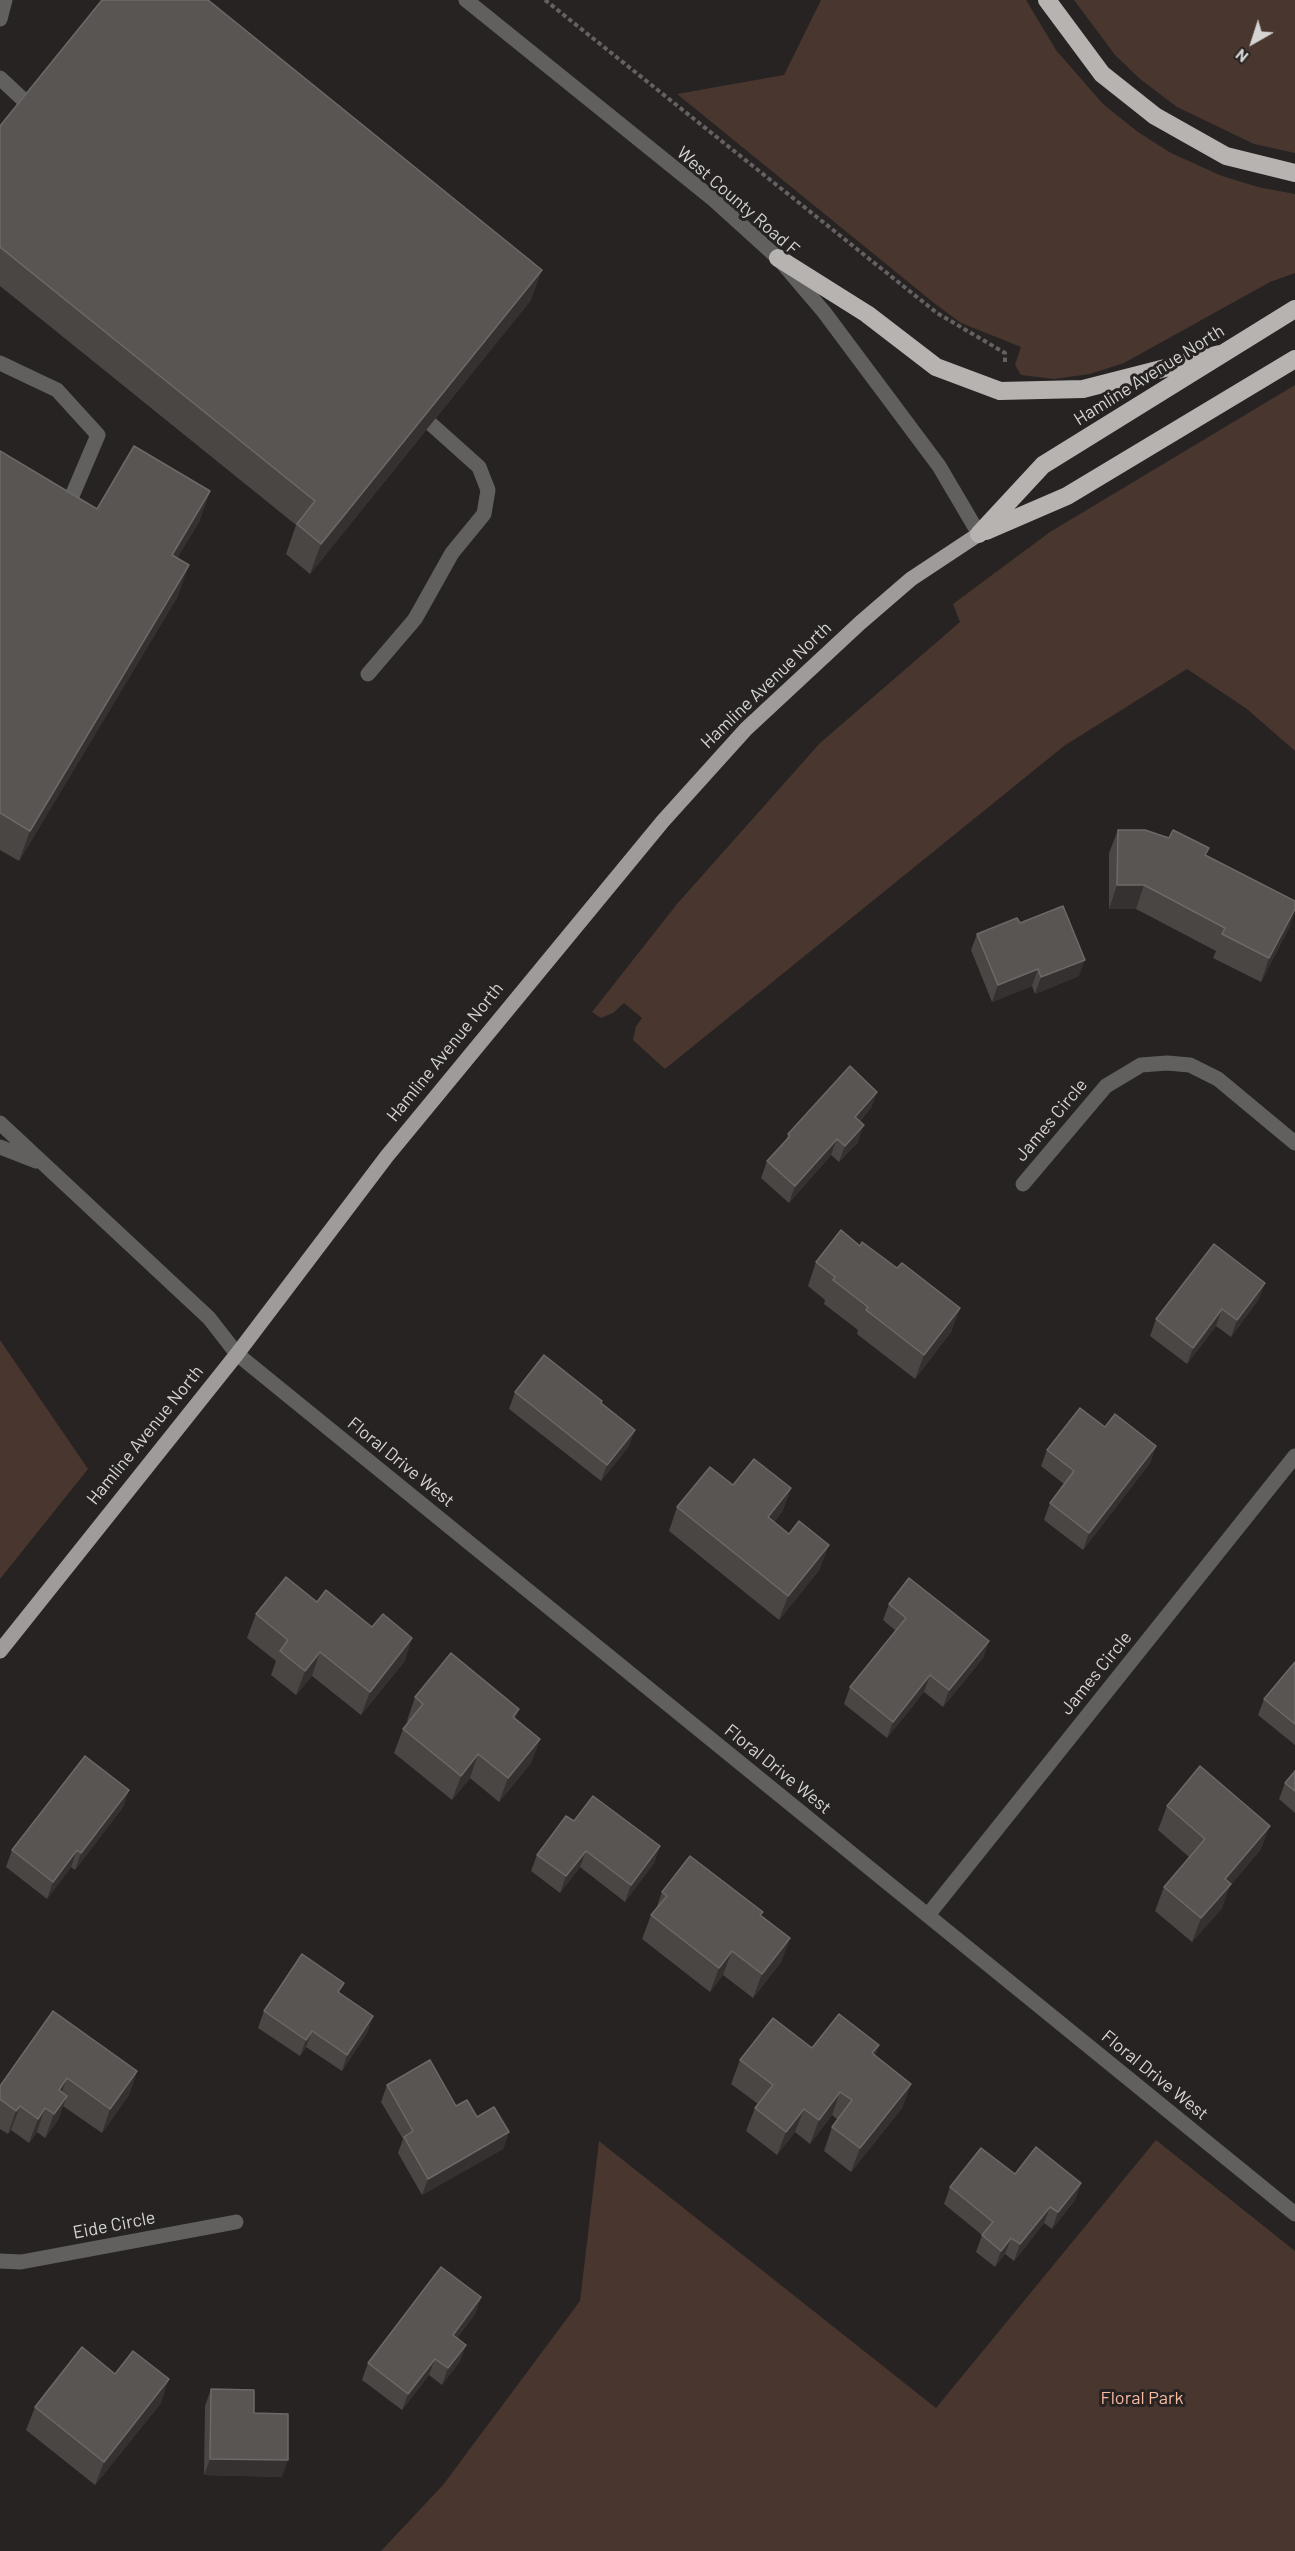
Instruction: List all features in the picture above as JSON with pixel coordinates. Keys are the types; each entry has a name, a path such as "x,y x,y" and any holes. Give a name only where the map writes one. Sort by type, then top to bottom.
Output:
{"highway":[{"path":"1047,0 1102,74 1155,116 1226,156 1295,173"},
{"path":"778,258 867,314 936,367 1000,391 1083,389 1220,354"},
{"name":"Hamline Avenue North","path":"979,534 1043,465 1295,309"},
{"name":"Hamline Avenue North","path":"979,534 1067,496 1295,359"}],"main road":[{"name":"Hamline Avenue North","path":"0,1651 237,1354 387,1156 663,821 746,729 911,579 979,534"}],"street":[{"path":"0,19 5,0"},
{"name":"West County Road F","path":"466,0 714,200 778,258 824,312 939,465 979,534"},
{"path":"0,78 30,106"},
{"path":"0,363 57,390 98,435 72,496"},
{"path":"368,674 415,618 452,554 484,514 488,490 479,467 431,424"},
{"name":"James Circle","path":"1023,1184 1106,1086 1141,1065 1167,1063 1190,1065 1218,1079 1295,1143"},
{"name":"Floral Drive West","path":"0,1123 208,1318 237,1354 1295,2214"},
{"path":"0,1147 42,1163"},
{"name":"James Circle","path":"928,1915 1295,1456"},
{"name":"Eide Circle","path":"0,2261 21,2262 236,2222"}],"path":[{"path":"545,0 937,313 1005,352 1006,368"}],"green space":[{"path":"821,0 1026,0 1056,50 1103,104 1138,132 1171,153 1222,176 1258,187 1295,194 1295,273 1270,282 1124,363 1090,374 1054,379 1021,375 1015,365 1021,347 961,323 677,94 784,75"},
{"path":"1074,0 1295,0 1295,153 1254,144 1177,107 1140,79 1115,55"},
{"path":"1295,385 1295,751 1247,709 1187,669 1064,746 665,1069 633,1040 636,1026 642,1018 624,1003 613,1013 601,1018 592,1012 677,904 820,743 960,622 953,604 1050,532"},
{"path":"0,1340 88,1469 0,1579"},
{"name":"Floral Park","path":"1156,2140 1295,2251 1295,2551 381,2551 443,2485 580,2301 599,2141 936,2408"}],"building":[{"path":"102,0 208,0 542,270 321,544 297,524 315,501 0,247 0,126"},
{"path":"134,446 210,491 172,555 189,565 30,831 0,813 0,451 97,509"},
{"path":"1118,830 1145,830 1169,838 1173,830 1209,848 1205,855 1295,901 1295,909 1269,958 1222,934 1225,928 1144,885 1117,885"},
{"path":"1063,906 1085,960 1041,977 1038,969 998,985 977,934 1017,918 1020,923"},
{"path":"850,1066 877,1092 855,1117 864,1125 845,1146 837,1139 795,1186 767,1161 790,1136 788,1134"},
{"path":"841,1230 860,1246 862,1242 897,1268 902,1263 960,1308 924,1355 866,1310 868,1307 833,1280 835,1277 816,1262"},
{"path":"1214,1244 1265,1283 1237,1320 1222,1309 1193,1348 1156,1319"},
{"path":"544,1355 635,1430 607,1465 515,1392"},
{"path":"1080,1408 1105,1427 1115,1414 1156,1446 1089,1533 1050,1503 1074,1471 1047,1450"},
{"path":"754,1459 791,1488 768,1517 789,1534 799,1521 829,1545 788,1596 677,1507 710,1467 733,1485"},
{"path":"286,1577 317,1602 326,1590 372,1627 383,1614 412,1638 370,1692 320,1652 305,1671 280,1651 288,1640 256,1614"},
{"path":"909,1578 989,1641 949,1690 930,1675 893,1722 850,1687 906,1618 889,1604"},
{"path":"451,1653 519,1709 513,1717 540,1739 508,1778 478,1754 461,1776 403,1729 423,1704 415,1697"},
{"path":"1295,1662 1295,1724 1264,1699"},
{"path":"85,1756 129,1790 81,1853 77,1850 53,1882 12,1850"},
{"path":"1200,1766 1270,1826 1225,1879 1231,1884 1201,1918 1164,1887 1205,1839 1167,1806"},
{"path":"1295,1771 1295,1791 1285,1783"},
{"path":"593,1796 660,1846 631,1885 586,1851 566,1876 537,1855 566,1816 574,1821"},
{"path":"690,1856 763,1912 760,1915 790,1938 762,1974 732,1951 719,1968 651,1915 667,1896 662,1892"},
{"path":"302,1954 344,1983 338,1992 373,2016 347,2055 312,2031 306,2040 264,2011"},
{"path":"53,2011 137,2071 110,2109 67,2078 59,2090 67,2096 54,2114 45,2108 38,2119 20,2106 16,2111 0,2099 0,2086"},
{"path":"839,2014 879,2045 872,2053 911,2084 860,2148 832,2127 852,2100 840,2092 819,2120 804,2109 786,2132 755,2108 773,2085 740,2060 773,2018 812,2048"},
{"path":"430,2060 456,2106 467,2100 477,2117 494,2107 509,2132 428,2179 404,2137 413,2131 387,2085"},
{"path":"1036,2147 1081,2183 1058,2212 1050,2207 1020,2244 1011,2238 1001,2251 982,2235 993,2222 950,2187 981,2148 1015,2174"},
{"path":"441,2267 481,2297 453,2335 466,2345 448,2368 435,2359 408,2394 368,2363"},
{"path":"82,2347 115,2374 133,2351 169,2379 104,2462 35,2407"},
{"path":"211,2389 254,2390 254,2413 288,2414 288,2460 210,2459"}]}
